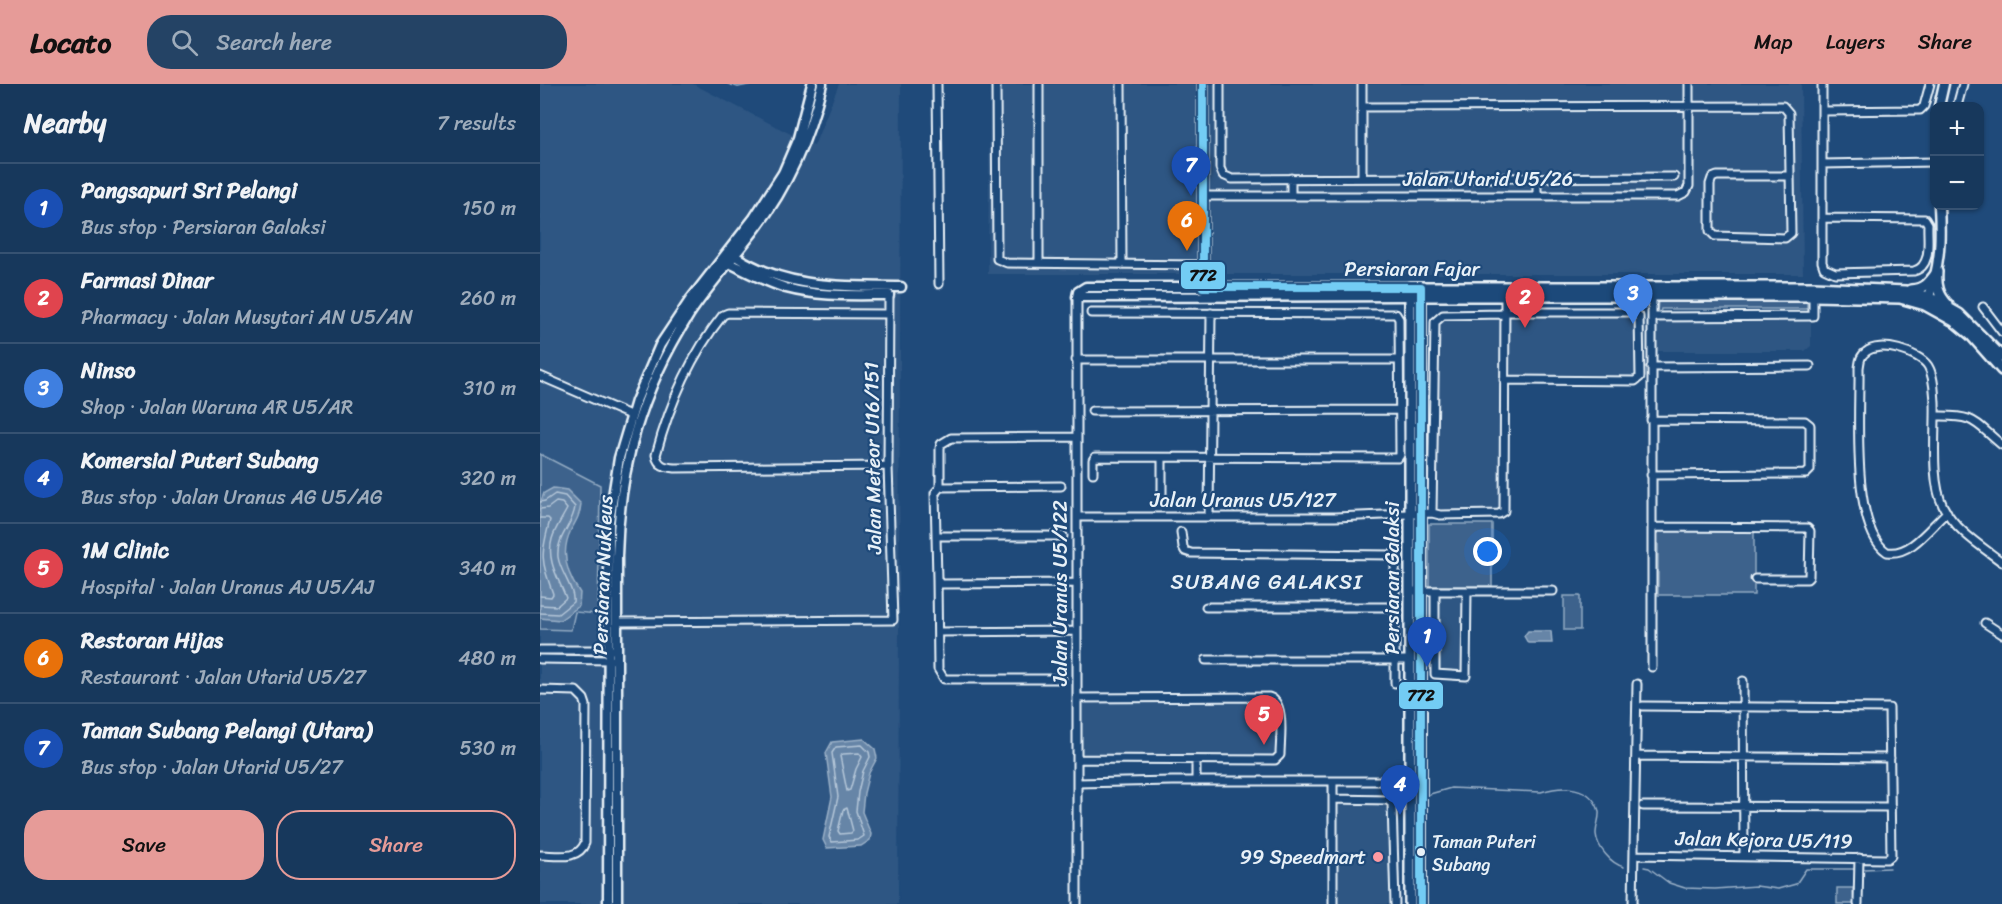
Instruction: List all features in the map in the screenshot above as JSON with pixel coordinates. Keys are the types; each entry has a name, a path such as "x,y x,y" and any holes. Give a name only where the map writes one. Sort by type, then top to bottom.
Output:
{"main road":[{"path":"1906,291 1919,290 1928,285 1937,272"},
{"path":"1937,272 1936,285 1940,295 1959,314"},
{"name":"Persiaran Fajar","path":"1421,292 1505,297 1652,291"},
{"name":"Persiaran Fajar","path":"1410,292 1906,291 1959,314 2002,357"},
{"name":"Persiaran Galaksi","path":"1410,292 1415,514 1421,592 1421,904"},
{"name":"Persiaran Galaksi","path":"1410,904 1410,591 1415,514 1421,292"},
{"path":"1813,292 1927,301 1971,335 2002,370"}],"street":[{"name":"Persiaran Nukleus","path":"617,904 609,522 619,458 630,415 660,345 690,300 754,218 783,173 798,138 812,84"},
{"name":"Persiaran Nukleus","path":"608,904 613,655 617,622 617,521 634,430 668,349 691,312 769,208 799,156 809,131 822,84"},
{"path":"937,84 939,284"},
{"path":"996,84 997,259 1039,263 1203,266"},
{"path":"1039,84 1039,263"},
{"path":"1121,84 1122,264"},
{"path":"1138,297 1202,291 1203,84"},
{"path":"1220,84 1220,168 1223,175 1232,179 1674,177"},
{"path":"1362,84 1362,178"},
{"path":"1689,84 1689,106"},
{"path":"1822,84 1822,111 1822,164 1822,218 1822,262 1824,268 1835,273 1919,270 1927,258 1928,224 1924,219 1822,218"},
{"path":"1822,111 1920,110 1924,106 1930,84"},
{"path":"1940,102 1944,84"},
{"path":"1958,102 1963,84"},
{"name":"Jalan Utarid U5/26","path":"1203,196 1678,196 1686,192 1689,186 1689,106"},
{"path":"1362,107 1783,106 1789,112 1791,233 1785,238 1714,236 1710,231 1712,178 1718,176 1790,176"},
{"path":"1822,164 1930,162"},
{"path":"1536,196 1537,177"},
{"path":"1291,178 1291,196"},
{"path":"1927,301 1937,272 1941,236 1938,210"},
{"path":"732,259 797,282 820,286 901,288"},
{"path":"732,259 767,281 787,288 830,295 889,295"},
{"name":"Persiaran Fajar","path":"1086,287 1203,287 1410,292 1271,297 1077,297 1081,288 1086,287"},
{"path":"1203,287 1213,293 1271,297"},
{"path":"1652,291 1652,667"},
{"path":"1652,317 1813,316 1813,292"},
{"name":"Jalan Meteor U16/151","path":"617,622 893,620 888,466 889,295"},
{"name":"Jalan Uranus U5/122","path":"1077,297 1077,904"},
{"path":"1432,513 1435,322 1443,315 1504,313 1634,312 1639,316 1640,377 1635,381 1504,380 1504,313 1505,297"},
{"path":"1983,307 2002,332"},
{"path":"888,466 675,468 663,466 656,455 660,439 699,350 723,315 728,313 889,314"},
{"path":"1091,313 1396,314 1399,318 1400,457 1095,457 1093,473"},
{"path":"1209,517 1211,313"},
{"path":"1947,512 1910,547 1901,552 1887,552 1875,539 1866,518 1860,489 1860,357 1873,347 1904,351 1923,360 1928,367 1934,383 1938,496 1956,524 2002,562"},
{"path":"1076,360 1399,360"},
{"path":"1651,367 1810,366"},
{"path":"540,376 630,415"},
{"name":"Jalan Uranus U5/127","path":"1077,517 1335,517 1432,513 1440,515 1499,514 1504,511 1504,380"},
{"path":"1092,411 1400,410"},
{"path":"1935,416 1970,418 2002,446"},
{"path":"1651,420 1804,421 1810,425 1810,470 1806,474 1652,475"},
{"path":"1062,679 944,679 938,669 939,581 935,493 940,488 941,444 951,438 1076,437"},
{"path":"1162,458 1162,502"},
{"path":"940,488 1061,486"},
{"path":"1652,527 1804,527 1810,531 1809,577 1807,579 1755,579"},
{"path":"1181,532 1183,547 1185,551 1191,553 1392,555 1395,559 1395,683"},
{"path":"936,536 1063,536"},
{"path":"939,581 1077,583"},
{"path":"1410,591 1553,591"},
{"path":"1435,592 1435,674 1466,676 1467,591"},
{"path":"1206,607 1394,607"},
{"path":"1985,623 2002,634"},
{"path":"938,632 1077,631"},
{"path":"540,650 613,655"},
{"path":"540,659 613,655"},
{"path":"1206,660 1410,660"},
{"path":"1743,681 1744,856"},
{"path":"1633,904 1637,684"},
{"path":"540,690 576,691 584,699 586,716 585,843 581,850 572,856 540,855"},
{"path":"1077,698 1269,697 1274,698 1280,706 1280,755 1275,760 1077,759"},
{"path":"1643,706 1888,708 1891,807 1643,806"},
{"path":"1636,756 1890,758"},
{"path":"1196,760 1196,781"},
{"path":"1077,783 1421,781"},
{"path":"1333,782 1333,904"},
{"path":"1332,799 1388,800 1392,804 1395,904"},
{"name":"Jalan Kejora U5/119","path":"1634,855 1887,859 1891,856 1891,807"},
{"path":"1858,858 1858,904"}],"shaded area":[{"path":"540,84 693,84 814,146 839,84 901,84 898,904 540,904"},
{"path":"990,84 1801,84 1803,274 988,274"},
{"path":"1658,300 1807,302 1807,309 1661,309 1660,313 1657,313"},
{"path":"1636,316 1636,319 1811,318 1811,346 1805,351 1638,351 1638,376 1636,378 1502,378 1502,510 1498,512 1434,512 1437,323 1444,317"},
{"path":"540,454 600,485 598,614 575,612 571,630 540,629"},
{"path":"1429,524 1492,524 1492,586 1429,586"},
{"path":"1658,531 1754,531 1754,595 1658,595"},
{"path":"1437,594 1465,594 1464,673 1437,672"},
{"path":"1564,596 1580,596 1580,630 1564,630"},
{"path":"1080,701 1271,701 1277,707 1278,753 1274,757 1079,757"},
{"path":"1335,802 1385,802 1391,808 1392,904 1335,904"},
{"path":"1837,888 1853,888 1854,904 1837,904"}],"water":[{"path":"553,488 567,490 581,504 579,515 568,538 565,554 571,578 580,593 579,606 560,620 540,618 540,504 544,493"},
{"path":"1528,631 1551,631 1552,643 1528,643 1524,636"},
{"path":"864,739 875,749 877,758 869,773 862,812 871,834 870,840 861,846 827,848 823,840 832,797 826,753 832,742"}],"waterway":[{"path":"728,84 738,87 753,84"},
{"path":"1430,794 1451,788 1541,792 1567,788 1583,792 1590,796 1599,811 1596,834 1599,844 1610,859 1624,867"},
{"path":"1644,867 1649,868 1669,883 1685,888 1715,889 1756,886 1778,889 1796,884 1806,869 1854,869"},
{"path":"1863,869 1890,868"}],"transit line":[{"name":"772","path":"1203,84 1203,287"},
{"name":"772","path":"1203,287 1421,287 1421,904"}],"place":[{"name":"Taman Subang Pelangi (Utara)","path":"1191,196"},
{"name":"Restoran Hijas","path":"1187,251"},
{"name":"Ninso","path":"1633,324"},
{"name":"Farmasi Dinar","path":"1525,328"},
{"name":"Pangsapuri Sri Pelangi","path":"1427,667"},
{"name":"1M Clinic","path":"1264,745"},
{"name":"Komersial Puteri Subang","path":"1400,815"},
{"name":"Taman Puteri Subang","path":"1421,852"},
{"name":"99 Speedmart","path":"1378,857"}],"district":[{"name":"SUBANG GALAKSI","path":"1267,582"}]}
